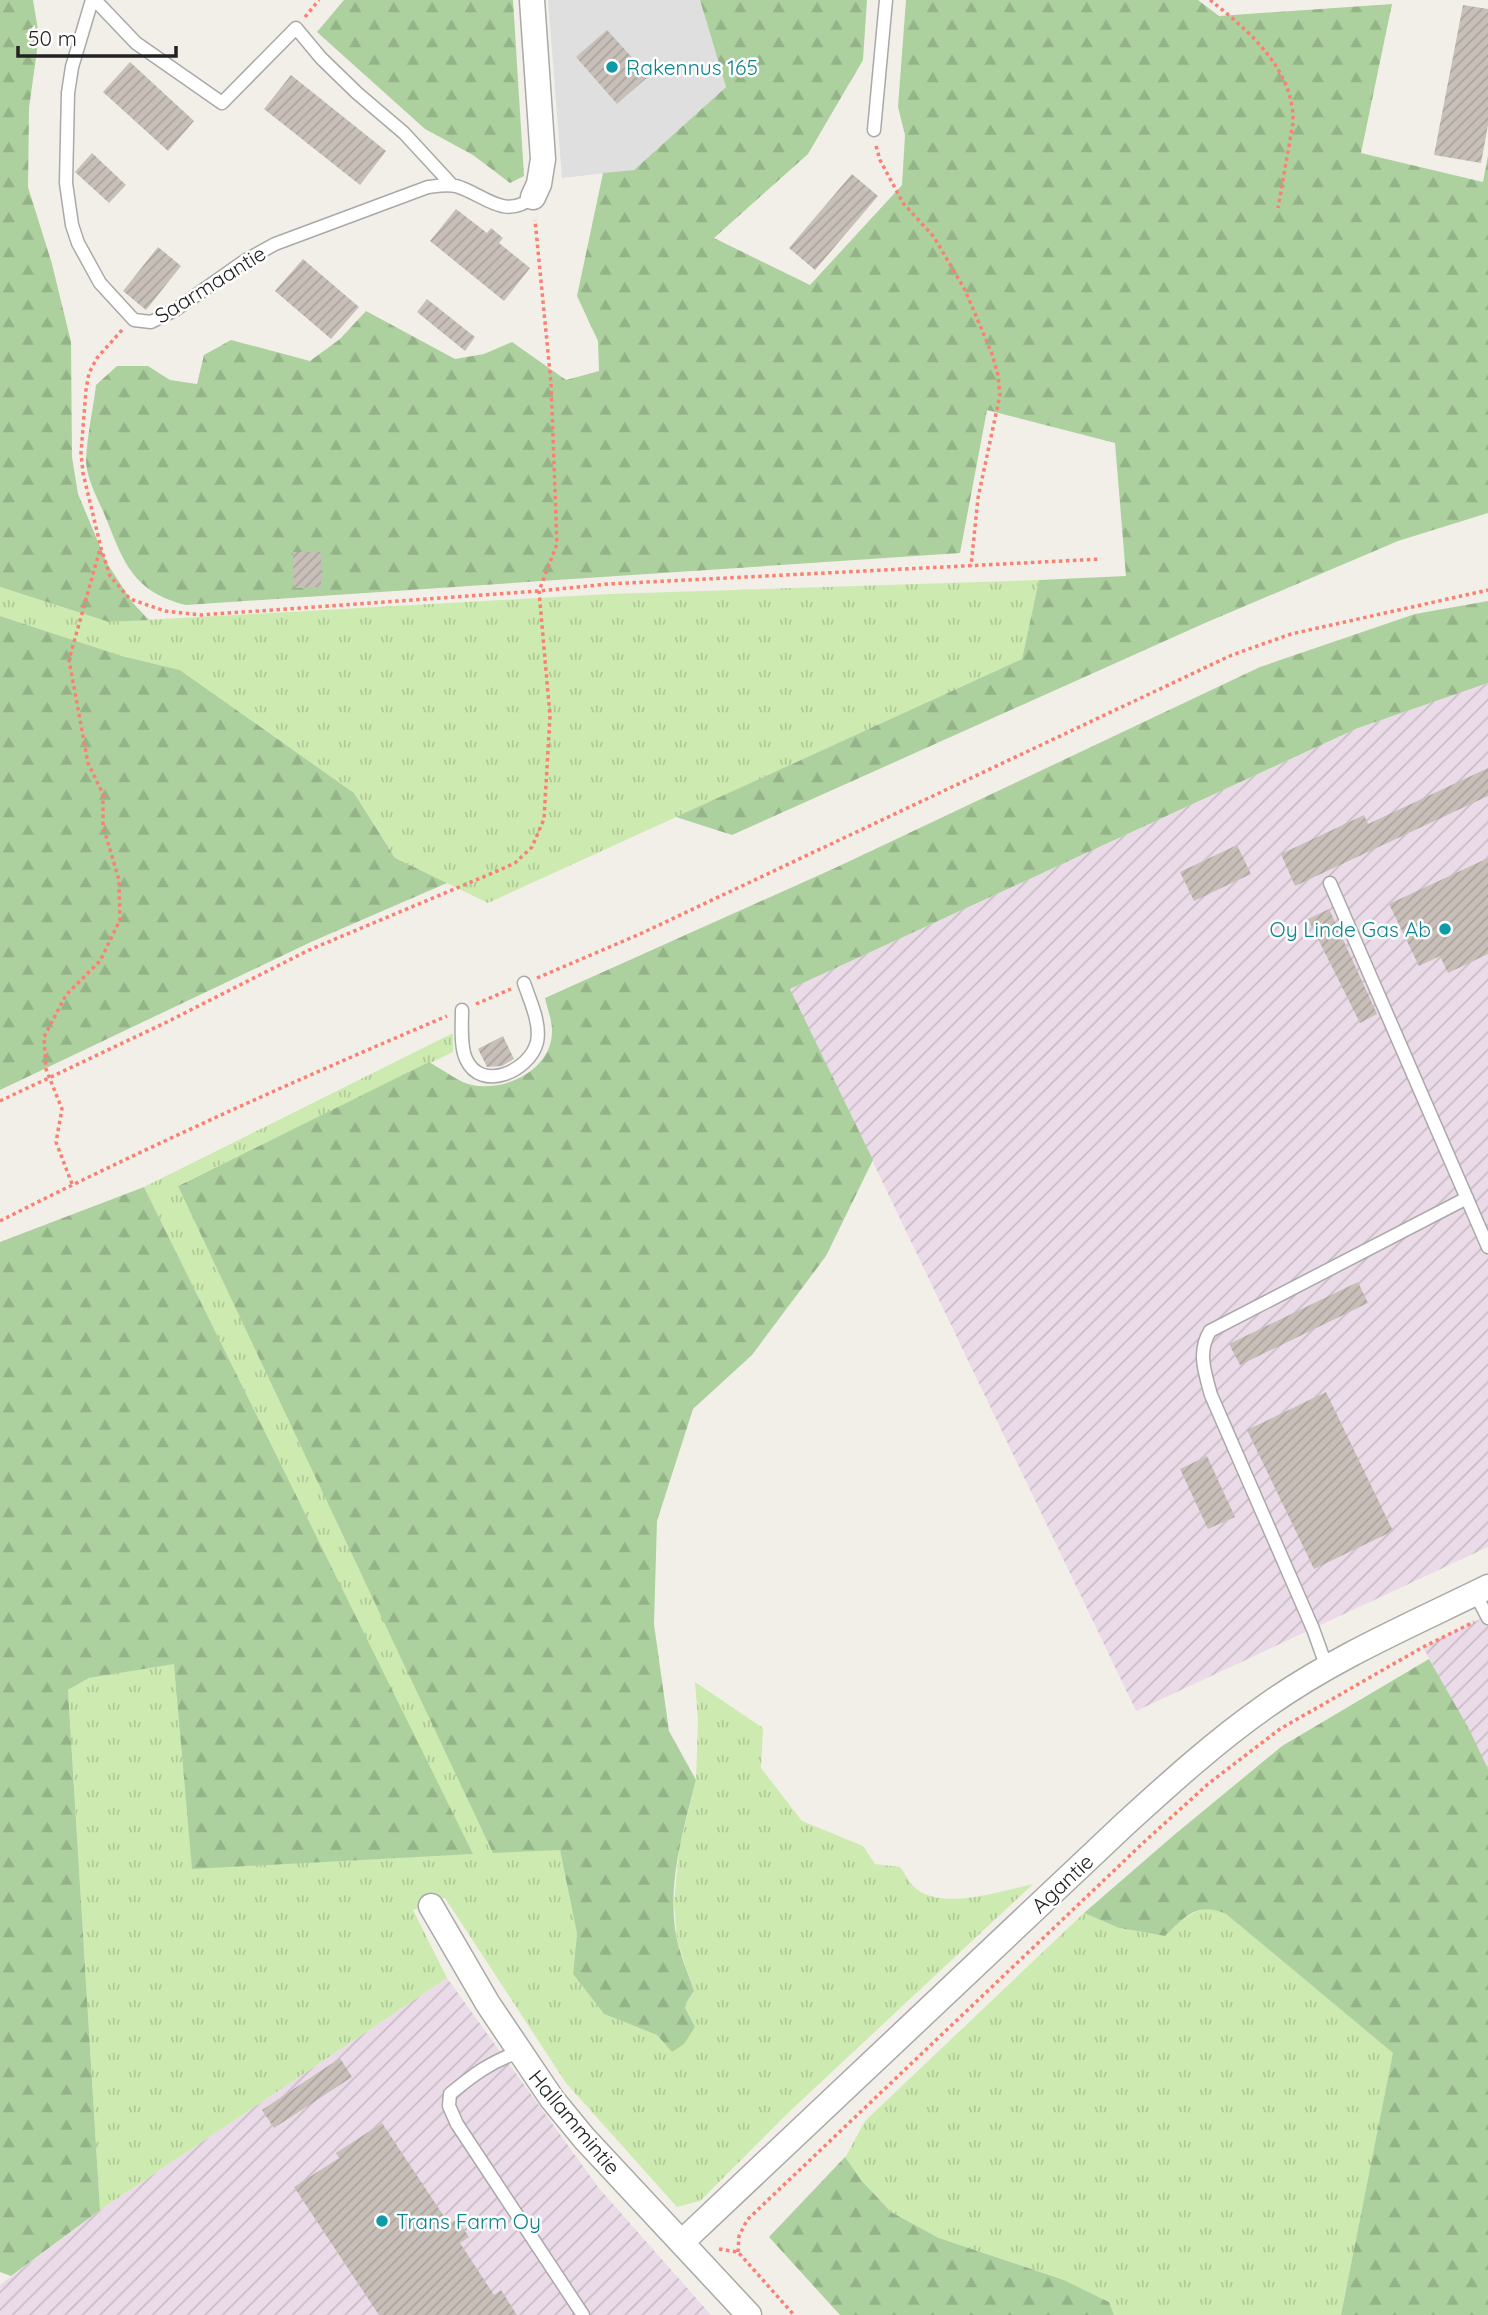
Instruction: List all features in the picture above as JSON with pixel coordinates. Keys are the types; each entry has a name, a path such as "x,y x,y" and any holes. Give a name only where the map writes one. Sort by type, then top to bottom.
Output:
{"street":[{"path":"532,0 543,159 539,184 533,197"},
{"name":"Agantie","path":"682,2242 1186,1768 1267,1705 1327,1668 1481,1590"},
{"name":"Hallammintie","path":"431,1906 519,2052 584,2138 749,2315"}],"lane":[{"path":"93,0 136,43 222,103 296,28 321,58 404,133 452,185 499,206 525,204 533,197"},
{"name":"Saarmaantie","path":"93,0 72,67 68,93 66,183 72,225 78,243 100,283 134,320 150,322 166,314 246,260 295,235 428,187 452,185"},
{"path":"874,130 886,0"},
{"path":"1330,883 1488,1247"},
{"path":"461,1010 464,1051 471,1066 478,1073 491,1078 508,1072 527,1059 538,1040 536,1020 524,984"},
{"path":"1327,1668 1313,1629 1211,1395 1203,1365 1203,1343 1210,1331 1467,1198"},
{"path":"1481,1590 1487,1617"},
{"path":"519,2052 495,2060 477,2071 450,2094 449,2106 457,2124 583,2315"}],"path":[{"path":"1210,0 1243,26 1264,50 1289,94 1293,124 1278,208"},
{"path":"874,130 880,160 902,203 934,237 965,290 998,374 1000,395 978,498 971,566"},
{"path":"0,1101 309,950 515,863 532,847 544,819 550,716 539,591 557,544 551,383 533,197"},
{"path":"134,320 111,340 89,373 81,453 83,473 110,576 130,599 150,607 183,615 201,615 699,579 1101,559"},
{"path":"72,1184 56,1142 62,1109 49,1079 44,1037 66,995 100,961 120,920 119,880 103,825 103,794 88,762 69,660 101,548"},
{"path":"0,1221 72,1184 325,1068 640,934 1232,655 1291,634 1488,590"},
{"path":"738,2252 739,2236 747,2220 1208,1784 1280,1730 1423,1647 1487,1617"},
{"path":"682,2242 738,2252 794,2315"}],"shaded area":[{"path":"548,0 700,0 726,87 634,170 562,178"},
{"path":"1488,683 1488,1547 1136,1711 790,989 1358,728"},
{"path":"1488,1615 1488,1769 1423,1647"},
{"path":"447,1978 598,2187 711,2315 0,2315 0,2285 100,2210"}],"green space":[{"path":"0,0 33,0 39,36 29,108 28,187 52,264 71,342 72,457 78,494 107,563 132,602 149,620 109,622 0,587"},
{"path":"344,0 513,0 524,176 510,183 473,155 425,129 317,32"},
{"path":"700,0 867,0 863,60 808,154 714,238 810,285 902,185 905,135 898,107 906,0 1198,0 1219,16 1392,4 1361,153 1483,182 1488,155 1488,513 1398,541 1205,623 732,835 676,817 1022,659 1039,580 1126,576 1115,443 987,410 960,553 186,605 167,599 140,582 123,558 86,466 96,385 117,366 148,366 170,380 197,384 204,355 231,340 310,361 340,339 366,311 455,359 484,354 512,342 566,380 599,371 598,341 577,296 603,173 634,170 726,87"},
{"path":"1039,580 1022,659 488,903 395,858 354,793 180,670 122,656 0,616 0,587 109,622 609,594"},
{"path":"1488,601 1488,683 1358,728 790,989 873,1160 826,1256 752,1355 693,1409 657,1521 654,1624 669,1731 696,1780 678,1859 674,1900 677,1940 694,1991 684,2006 695,2027 684,2044 672,2052 657,2035 604,2014 573,1974 577,1934 560,1850 493,1853 178,1186 429,1062 472,1085 499,1085 513,1081 536,1066 545,1056 550,1044 552,1026 545,998 835,868 1260,667 1415,614"},
{"path":"0,616 122,656 180,670 354,793 395,858 447,883 311,942 0,1090"},
{"path":"453,1033 453,1052 179,1185 560,1849 577,1934 573,1974 604,2014 657,2035 672,2052 684,2006 694,1991 677,1940 674,1903 679,1849 696,1780 698,1720 695,1682 763,1728 761,1768 802,1821 863,1846 875,1864 900,1867 912,1885 937,1898 970,1898 1033,1884 788,2113 700,2201 677,2207 566,2083 445,1898 413,1910 447,1978 100,2210 68,1690 89,1678 174,1663 472,1854 144,1187"},
{"path":"144,1187 473,1854 192,1869 174,1664 89,1678 68,1690 100,2210 11,2276 0,2272 0,1242"},
{"path":"1429,1659 1469,1729 1488,1769 1488,2315 1341,2315 1393,2053 1226,1914 1216,1910 1199,1910 1185,1917 1165,1936 1119,1928 1084,1913 1282,1746"},
{"path":"1211,1907 1226,1914 1394,2053 1341,2315 1114,2315 1109,2302 1064,2280 939,2238 891,2212 861,2180 845,2158 865,2121 1084,1913 1119,1928 1164,1936 1191,1914"},
{"path":"845,2157 861,2180 891,2212 939,2238 1064,2280 1109,2302 1114,2315 840,2315 769,2237"}],"building":[{"path":"1463,5 1488,9 1488,125 1481,163 1434,155"},
{"name":"Rakennus 165","path":"607,30 649,76 617,104 576,57"},
{"path":"130,62 194,121 168,151 103,92"},
{"path":"291,75 386,151 360,185 264,109"},
{"path":"92,153 126,185 109,203 75,172"},
{"path":"852,174 878,196 815,270 789,248"},
{"path":"456,209 487,233 491,228 503,238 499,243 530,268 504,301 430,241"},
{"path":"158,247 181,266 146,310 123,291"},
{"path":"303,259 359,307 331,339 275,291"},
{"path":"427,299 475,337 465,351 417,312"},
{"path":"293,552 321,552 321,587 294,588"},
{"path":"1488,768 1488,796 1295,886 1281,854 1364,815 1368,824"},
{"path":"1237,845 1251,874 1194,901 1180,872"},
{"name":"Oy Linde Gas Ab","path":"1488,858 1488,954 1448,973 1440,956 1419,966 1389,904"},
{"path":"1329,909 1377,1014 1360,1023 1308,919"},
{"path":"503,1036 514,1059 502,1066 487,1067 478,1049"},
{"path":"1358,1282 1368,1303 1240,1365 1229,1344"},
{"path":"1326,1392 1393,1531 1314,1569 1247,1430"},
{"path":"1207,1456 1235,1517 1208,1529 1180,1469"},
{"path":"340,2058 352,2077 274,2128 262,2110"},
{"name":"Trans Farm Oy","path":"382,2123 449,2224 457,2219 469,2237 460,2243 494,2295 501,2290 517,2315 379,2315 294,2187 339,2158 336,2153"}],"place":[{"name":"Rakennus 165","path":"612,67"},
{"name":"Oy Linde Gas Ab","path":"1445,929"},
{"name":"Trans Farm Oy","path":"382,2221"}]}
